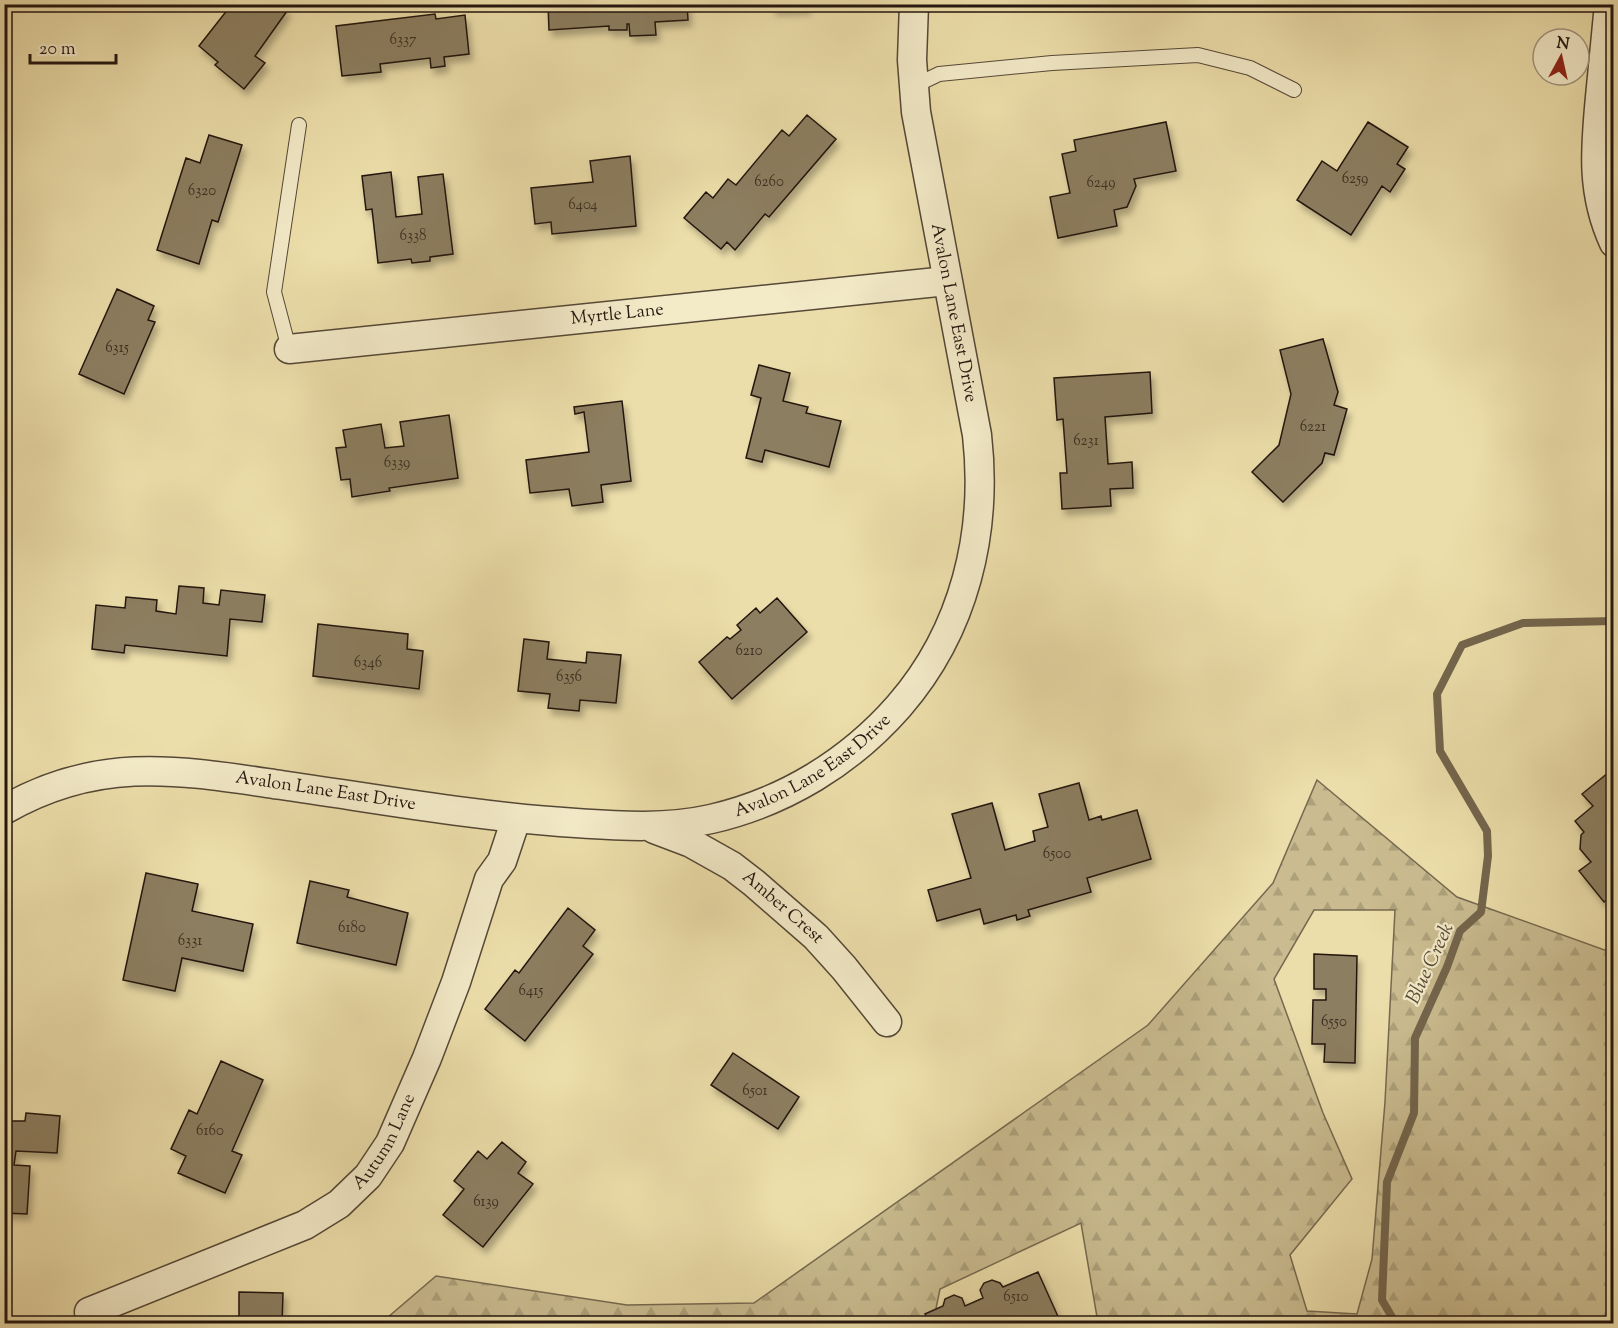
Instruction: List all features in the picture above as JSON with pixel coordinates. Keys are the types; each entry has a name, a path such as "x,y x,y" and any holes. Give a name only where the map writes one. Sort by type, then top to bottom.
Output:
{"street":[{"name":"Avalon Lane East Drive","path":"4,810 47,789 78,779 131,770 161,770 219,776 516,819 649,826 688,823 740,811 788,793 854,751 909,694 938,651 950,627 968,578 978,528 980,474 977,435 920,138 912,60 914,4"},
{"path":"1609,4 1596,139 1596,178 1602,214 1614,243"},
{"name":"Myrtle Lane","path":"289,349 947,281"},
{"name":"Autumn Lane","path":"89,1312 305,1225 339,1204 368,1176 390,1143 427,1058 456,982 489,879 502,861 516,819"},
{"name":"Amber Crest","path":"649,826 691,843 732,866 754,883 816,938 844,968 887,1022"}],"lane":[{"path":"914,86 939,74 1052,63 1198,55 1250,68 1294,90"},
{"path":"289,349 274,292 299,125"}],"green space":[{"path":"1317,780 1457,897 1613,953 1613,1321 1602,1324 1098,1323 1081,1223 940,1289 933,1323 380,1324 436,1276 627,1305 754,1303 1148,1025 1273,883","holes":["1314,910 1395,910 1385,1102 1372,1259 1357,1314 1307,1311 1290,1255 1352,1179 1323,1113 1274,979"]}],"building":[{"path":"232,4 279,4 287,11 255,56 265,63 244,89 215,65 218,62 199,46"},
{"path":"548,4 687,4 688,20 655,22 656,35 630,36 629,24 627,24 627,30 609,30 609,26 549,30"},
{"path":"772,4 807,4 807,8 773,9"},
{"path":"435,14 436,19 465,15 469,54 444,57 445,66 431,68 430,58 380,64 381,72 342,76 336,26"},
{"path":"807,115 836,139 769,217 765,214 735,250 727,242 721,249 684,218 706,192 713,198 728,179 736,185 782,130 789,136"},
{"path":"1166,122 1176,171 1134,179 1136,186 1127,207 1114,210 1117,226 1058,238 1050,197 1070,193 1062,154 1076,151 1074,140"},
{"path":"1368,122 1408,147 1397,164 1405,169 1390,192 1382,186 1351,235 1297,200 1322,161 1337,171"},
{"path":"209,135 242,145 218,222 212,220 199,264 157,250 186,158 200,163"},
{"path":"630,156 636,226 552,234 551,222 535,224 531,188 593,182 590,161"},
{"path":"391,172 396,217 422,214 418,177 443,174 453,254 430,257 430,261 412,263 411,259 378,263 372,209 366,210 362,176"},
{"path":"117,289 154,306 148,320 155,322 124,394 79,374"},
{"path":"1323,339 1338,392 1334,405 1347,409 1334,455 1325,453 1322,463 1283,502 1252,472 1279,445 1291,394 1280,350"},
{"path":"759,365 790,373 783,401 808,407 806,413 841,421 829,467 765,450 762,462 746,458 761,398 751,395"},
{"path":"1150,372 1152,413 1105,417 1108,464 1132,462 1133,488 1110,489 1111,506 1062,509 1060,473 1067,473 1063,419 1057,420 1054,378"},
{"path":"622,401 631,481 601,485 603,502 572,506 569,489 530,493 526,460 589,452 584,412 575,414 574,407"},
{"path":"449,415 458,478 389,488 390,491 352,497 350,479 341,480 336,448 346,447 343,430 381,424 385,448 404,446 400,422"},
{"path":"179,586 204,588 203,603 219,605 221,590 265,595 262,622 230,619 227,656 125,645 124,653 92,649 96,605 125,608 126,597 157,600 156,611 176,614"},
{"path":"777,598 807,632 732,699 699,662 727,637 730,639 741,630 737,625 756,608 760,613"},
{"path":"318,624 408,634 407,649 423,651 419,689 313,676"},
{"path":"524,639 549,642 547,659 586,663 587,652 621,655 616,703 580,700 579,711 548,708 550,694 518,691"},
{"path":"1614,772 1614,894 1604,902 1579,871 1591,862 1580,849 1581,835 1584,832 1575,821 1593,806 1582,794 1608,773 1609,775"},
{"path":"1079,783 1089,820 1101,816 1102,820 1137,810 1151,859 1087,878 1091,892 1028,910 1030,916 1017,920 1016,915 984,924 980,909 937,921 928,890 971,878 952,814 992,803 1005,850 1035,841 1033,831 1048,827 1039,794"},
{"path":"146,873 198,884 192,911 253,924 243,971 182,958 175,991 123,980"},
{"path":"310,881 349,890 347,897 408,913 396,965 297,943"},
{"path":"568,908 595,930 583,946 593,954 525,1041 485,1009 515,970 519,973"},
{"path":"1314,954 1357,956 1355,1063 1324,1062 1325,1044 1312,1044 1313,1000 1326,1000 1326,989 1314,989"},
{"path":"733,1053 799,1097 778,1129 711,1085"},
{"path":"221,1061 263,1080 232,1151 242,1155 225,1193 178,1173 186,1156 171,1149 189,1110 197,1114"},
{"path":"26,1113 60,1116 57,1153 16,1151 14,1165 30,1166 27,1214 4,1213 4,1121 25,1121"},
{"path":"502,1142 526,1162 518,1173 533,1184 483,1247 443,1215 464,1189 454,1181 478,1151 487,1159"},
{"path":"1038,1272 1060,1321 1055,1324 929,1324 925,1314 943,1306 945,1299 954,1295 962,1298 965,1306 983,1298 980,1290 984,1283 992,1280 1003,1287"},
{"path":"239,1292 283,1293 282,1324 239,1324"}],"waterway":[{"name":"Blue Creek","path":"1396,1324 1382,1300 1387,1182 1414,1113 1415,1038 1447,967 1460,931 1481,912 1488,856 1487,831 1440,751 1437,694 1462,645 1523,623 1614,621"}]}
